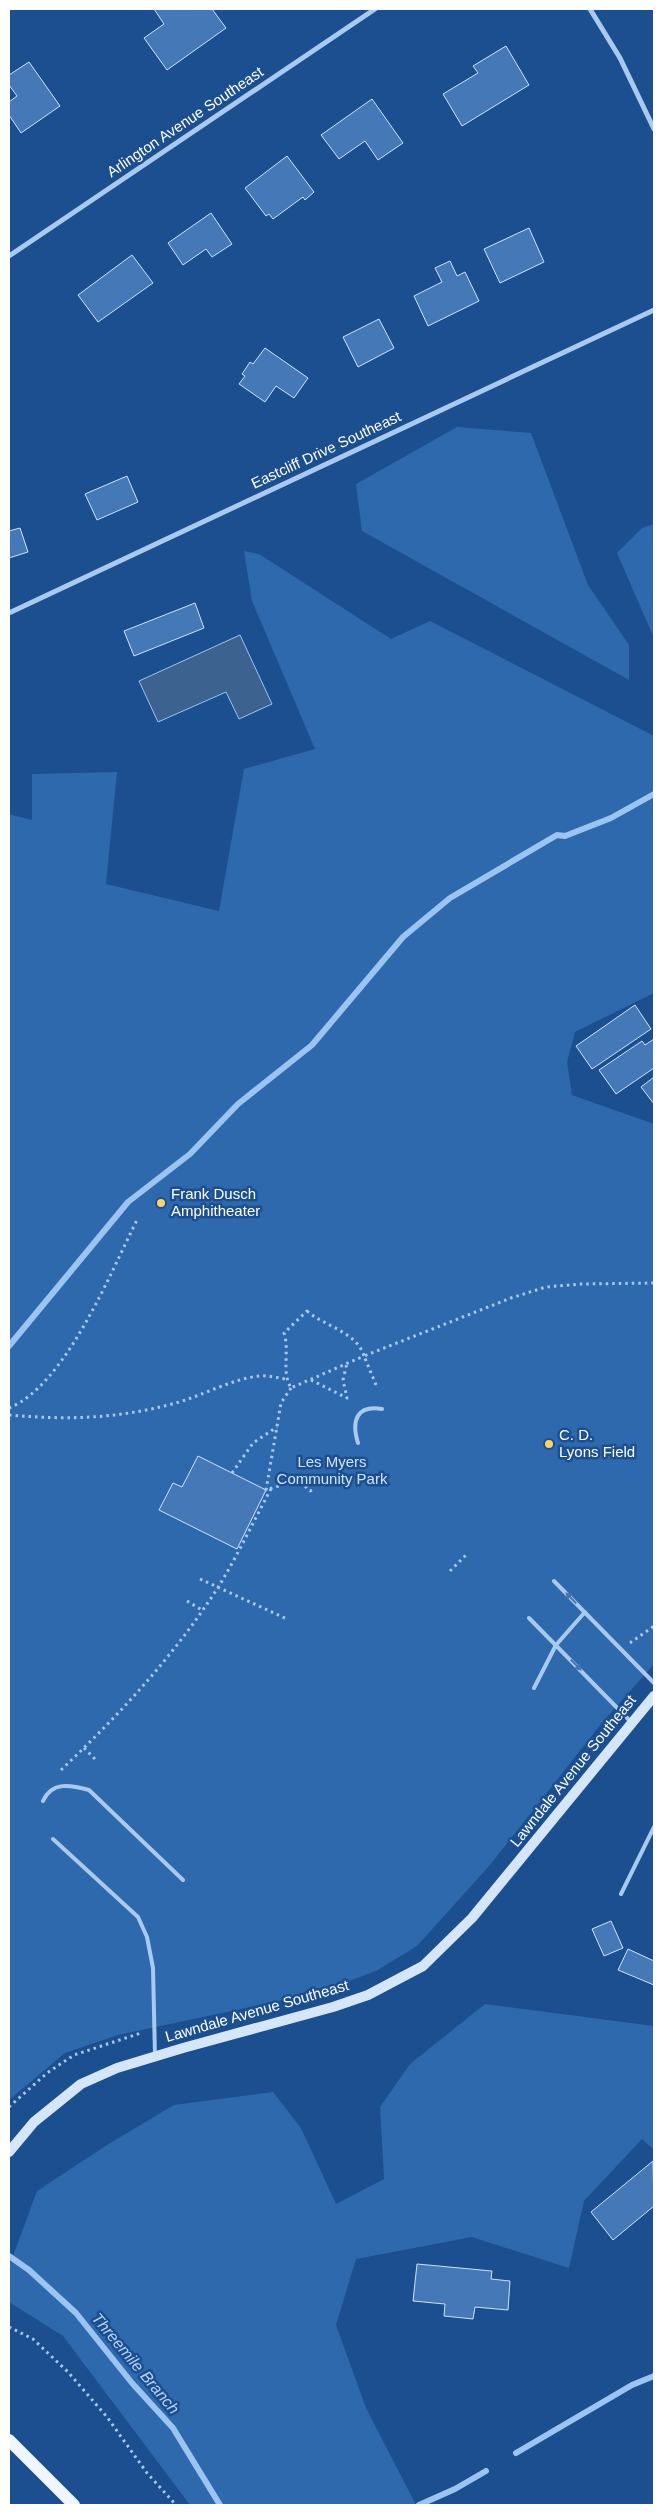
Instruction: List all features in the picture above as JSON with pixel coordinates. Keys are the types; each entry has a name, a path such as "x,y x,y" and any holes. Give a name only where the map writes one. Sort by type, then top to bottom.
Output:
{"main road":[{"path":"9,2440 74,2505"}],"street":[{"name":"Arlington Avenue Southeast","path":"9,256 375,9"},
{"path":"590,9 620,58 654,129"},
{"name":"Eastcliff Drive Southeast","path":"9,613 654,310"},
{"name":"Lawndale Avenue Southeast","path":"9,2152 34,2122 81,2084 117,2068 155,2056 333,2008 368,1995 423,1966 472,1918 654,1696"}],"lane":[{"path":"358,1443 355,1422 361,1411 370,1407 382,1409"},
{"path":"554,1581 654,1683"},
{"path":"534,1688 556,1645 585,1612"},
{"path":"530,1618 631,1723"},
{"path":"43,1801 46,1795 60,1785 72,1785 89,1790 183,1880"},
{"path":"621,1894 654,1827"},
{"path":"53,1839 138,1917 146,1937 153,1968 155,2056"}],"path":[{"path":"9,1408 18,1404 44,1382 71,1346 96,1302 138,1218"},
{"path":"312,1490 310,1491 299,1480 266,1490 281,1403 291,1388 364,1356 502,1301 546,1287 581,1284 654,1283"},
{"path":"291,1388 286,1379 288,1345 284,1333 306,1311 316,1320 355,1340 361,1347 376,1386"},
{"path":"310,1380 346,1398 343,1380 348,1363"},
{"path":"9,1415 70,1419 105,1418 173,1404 248,1378 261,1376 286,1379"},
{"path":"232,1473 253,1443 278,1426"},
{"path":"61,1770 132,1699 202,1610 218,1588 270,1489"},
{"path":"450,1571 467,1554"},
{"path":"200,1579 287,1619"},
{"path":"187,1602 202,1610"},
{"path":"628,1644 654,1626"},
{"path":"84,1748 96,1760"},
{"path":"9,2107 47,2073 74,2055 141,2034"},
{"path":"9,2327 33,2339 68,2372 106,2417 146,2473 176,2505"}],"green space":[{"path":"457,427 531,433 588,585 629,645 629,680 362,531 356,484"},
{"path":"654,524 654,638 617,553 642,528"},
{"name":"Les Myers Community Park","path":"244,551 259,554 391,639 430,621 654,736 654,993 575,1032 567,1062 572,1095 654,1124 654,1664 601,1724 490,1865 417,1946 376,1971 316,1993 118,2035 65,2053 9,2100 9,814 32,820 32,774 117,772 106,884 219,911 244,769 315,749 252,601"},
{"path":"485,2004 654,2026 654,2150 642,2139 584,2201 569,2268 472,2237 356,2259 336,2325 366,2408 416,2505 190,2505 63,2336 9,2302 9,2267 37,2191 107,2145 174,2105 273,2092 301,2128 336,2204 384,2179 380,2107 410,2064"}],"shaded area":[{"path":"240,635 272,704 239,719 226,692 158,722 139,681"}],"building":[{"path":"154,9 212,9 226,28 167,70 144,38 164,24"},
{"path":"506,46 529,85 462,126 443,94 478,73 473,66"},
{"path":"29,62 60,106 21,133 9,115 9,102 17,96 9,85 9,75"},
{"path":"372,99 403,143 378,160 365,141 339,159 321,135"},
{"path":"287,156 314,192 305,200 303,197 273,219 269,214 266,216 245,188"},
{"path":"211,213 232,244 212,257 206,249 183,265 168,243"},
{"path":"529,228 544,262 500,283 484,249"},
{"path":"132,255 153,283 98,322 78,295"},
{"path":"450,261 457,276 465,272 479,301 428,326 414,296 442,282 435,268"},
{"path":"379,319 394,348 358,367 343,337"},
{"path":"265,348 308,378 294,398 276,386 265,402 239,384 245,376 242,374 250,362 253,364"},
{"path":"127,476 138,502 97,520 85,494"},
{"path":"20,528 28,552 9,558 9,531"},
{"path":"195,603 204,628 134,656 124,631"},
{"path":"635,1005 651,1029 592,1069 576,1046"},
{"path":"654,1039 654,1068 616,1094 599,1070 642,1041 645,1045"},
{"path":"654,1077 654,1104 641,1087"},
{"path":"198,1456 266,1490 237,1549 159,1510 173,1483 182,1487"},
{"path":"611,1921 623,1948 604,1956 592,1929"},
{"path":"628,1949 654,1961 654,1985 618,1970"},
{"path":"653,2161 654,2206 613,2240 591,2212"},
{"path":"417,2264 492,2271 491,2279 510,2281 508,2310 475,2307 473,2319 444,2316 445,2304 413,2301"}],"waterway":[{"path":"9,1346 128,1202 190,1154 238,1104 312,1045 403,937 450,898 557,835 565,836 611,818 654,794"},
{"name":"Threemile Branch","path":"9,2256 29,2270 76,2313 132,2383 173,2428 220,2505"},
{"path":"516,2453 632,2385 654,2376"},
{"path":"419,2505 455,2489 486,2471"}],"place":[{"name":"Frank Dusch Amphitheater","path":"161,1203"},
{"name":"C. D. Lyons Field","path":"549,1444"}]}
